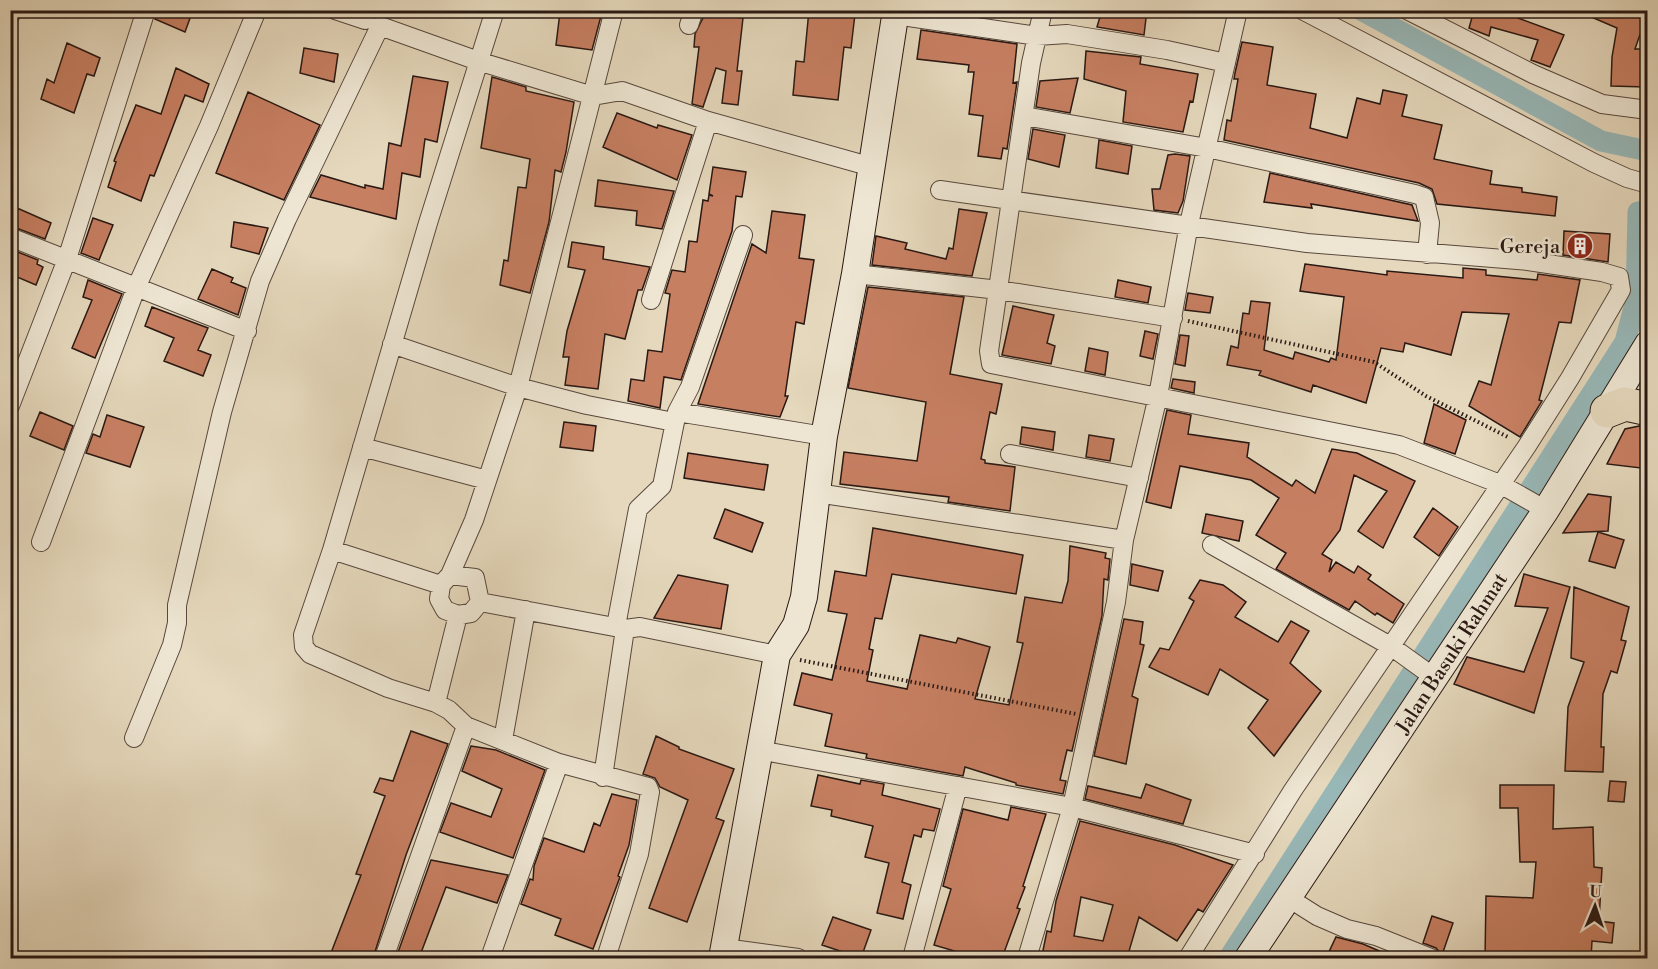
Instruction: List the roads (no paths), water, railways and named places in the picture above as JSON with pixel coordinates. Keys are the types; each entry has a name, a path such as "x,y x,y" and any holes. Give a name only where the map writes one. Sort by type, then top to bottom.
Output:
{"highway":[{"path":"1606,411 1625,404 1647,409"}],"street":[{"path":"10,16 12,10"},
{"path":"10,406 67,259 146,10"},
{"path":"41,542 136,288 210,126 257,10"},
{"path":"335,10 371,19 481,62 593,96 622,91 708,122 872,167"},
{"path":"495,10 481,62 454,140 392,344 332,550 303,635 304,647 325,663 388,688 436,703 449,710 466,726 559,764 648,787 651,792 639,854 606,958"},
{"path":"480,602 471,613 458,615 445,609 439,599 487,480 518,387 615,10"},
{"path":"1043,10 1011,199 989,351 991,364 1399,445 1500,484 1539,505"},
{"path":"1027,958 1072,807 1116,602 1124,540 1158,396 1189,224 1238,10"},
{"path":"1302,10 1594,163 1647,184"},
{"path":"1408,11 1533,74 1602,104 1647,110"},
{"path":"798,958 723,953 777,655 796,625 804,597 824,436 855,274 896,13 1037,36 1067,34 1167,50 1226,63"},
{"path":"134,738 175,634 177,605 222,412 264,271 371,19"},
{"path":"1024,116 1207,148 1424,197 1430,223 1427,254"},
{"path":"651,300 708,122"},
{"path":"940,190 1011,199 1067,210 1189,224 1307,243 1528,261 1602,272 1619,277 1621,290 1612,307 1527,446 1293,790 1188,958"},
{"path":"603,777 638,509 662,486 675,417 690,387 743,235"},
{"path":"10,237 247,331"},
{"path":"855,274 999,290 1173,318"},
{"path":"392,344 518,387 587,405 824,436"},
{"name":"Jalan Basuki Rahmat","path":"1248,958 1427,672 1539,505 1606,411 1647,344"},
{"path":"362,447 487,480"},
{"path":"1010,454 1139,478"},
{"path":"817,493 1124,540"},
{"path":"1212,545 1392,646 1427,672"},
{"path":"332,550 445,580 475,578 480,602"},
{"path":"480,602 621,628 640,627 777,655"},
{"path":"503,740 526,610"},
{"path":"436,703 458,615"},
{"path":"384,958 466,726"},
{"path":"758,750 1072,807 1255,854"},
{"path":"490,958 559,764"},
{"path":"912,958 958,786"},
{"path":"1287,897 1317,916 1347,929 1376,936 1431,958"}],"waterway":[{"path":"1361,10 1601,141 1648,151"},
{"path":"1229,958 1625,342 1636,300 1638,212 1648,211"}],"place":[{"name":"Gereja","path":"1580,246"}]}
